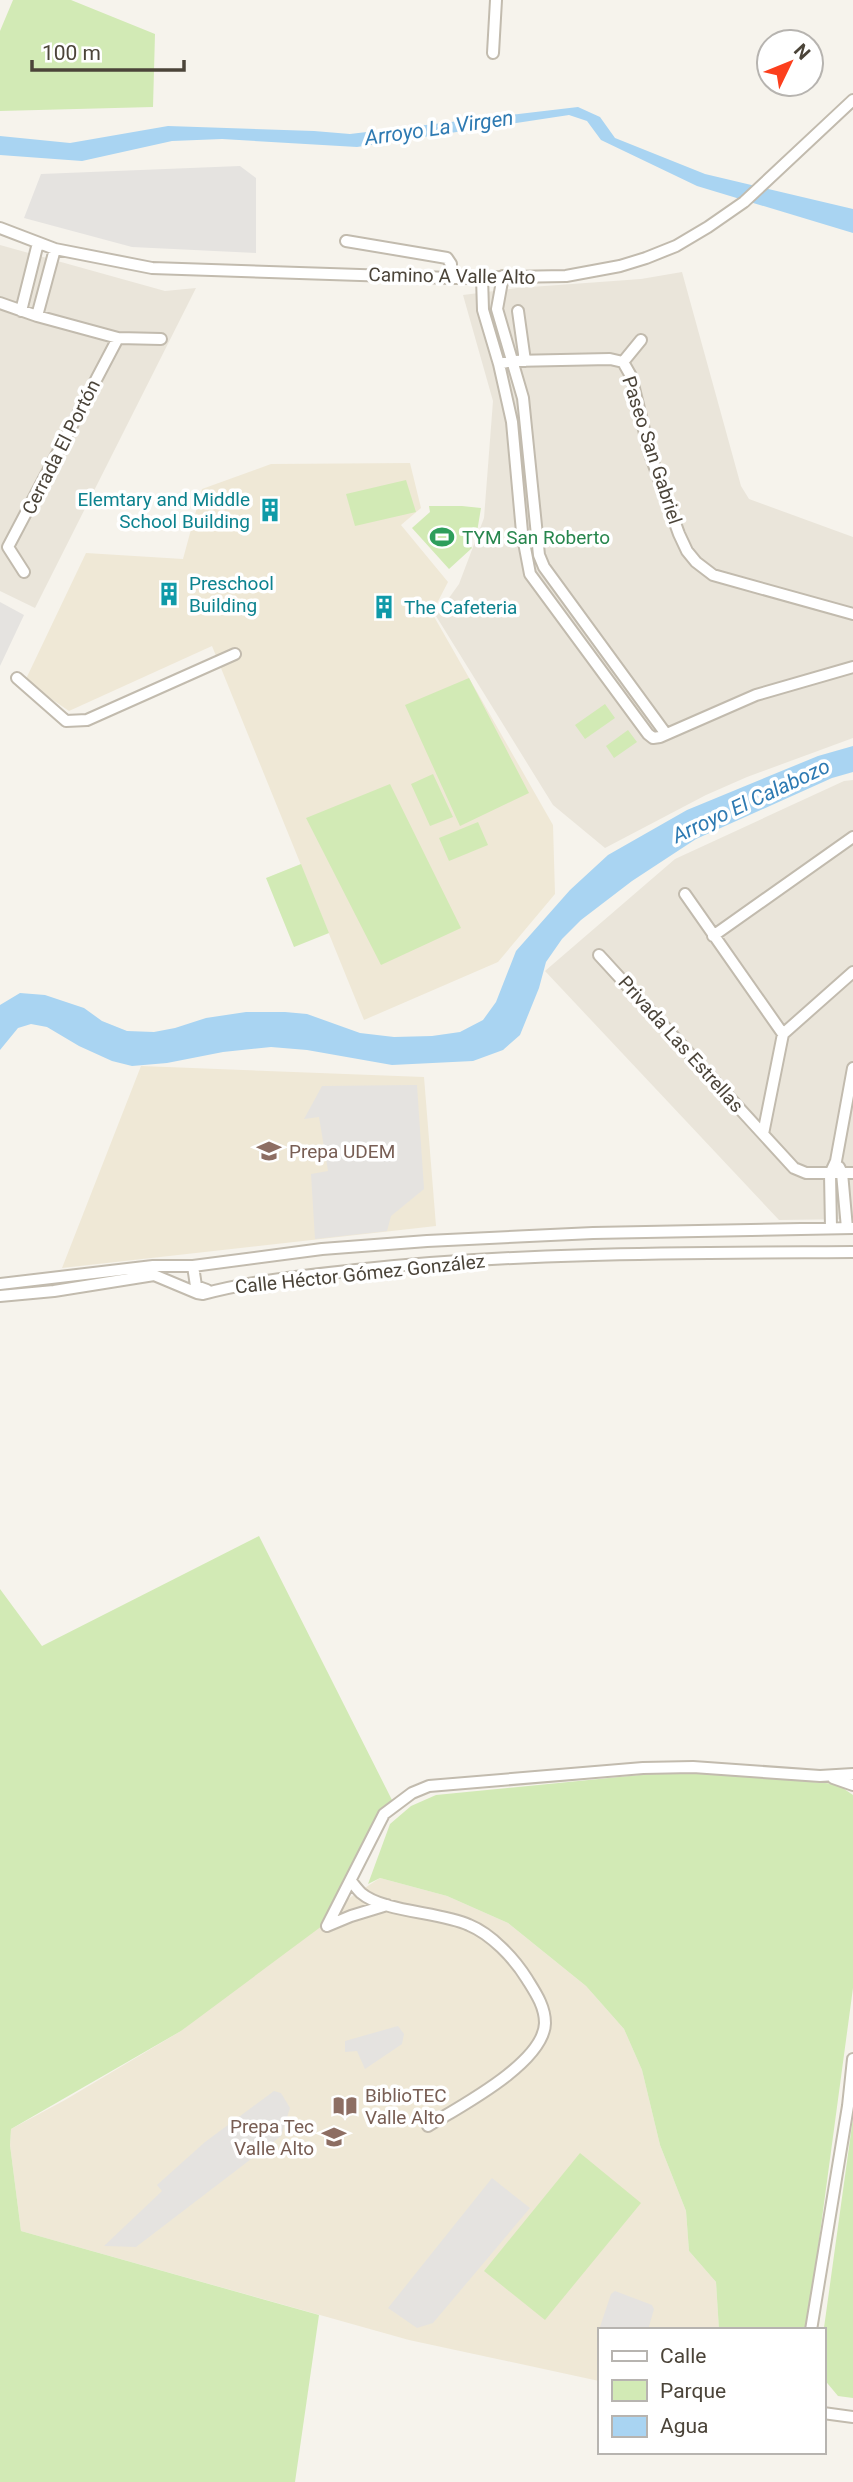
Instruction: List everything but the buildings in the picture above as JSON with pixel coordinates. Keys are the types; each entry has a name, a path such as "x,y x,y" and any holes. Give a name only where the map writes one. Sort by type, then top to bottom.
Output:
{"street":[{"path":"493,53 496,0"},
{"name":"Camino A Valle Alto","path":"0,228 55,249 152,268 451,278 566,275 620,266 676,246 744,202 853,100"},
{"path":"346,241 447,258 451,264 451,278"},
{"path":"20,311 38,243"},
{"path":"37,316 55,249"},
{"path":"503,276 497,309 523,398 539,555 544,568 666,734"},
{"path":"482,277 483,310 512,422 522,532 530,574 648,734 655,738 755,695 853,667"},
{"path":"0,303 118,338 161,339"},
{"path":"483,310 497,309"},
{"path":"518,311 525,361"},
{"name":"Cerrada El Portón","path":"4,546 118,338"},
{"path":"623,362 641,340"},
{"name":"Paseo San Gabriel","path":"499,364 512,361 610,359 623,362 631,376 650,454 675,523 687,551 696,562 713,575 853,614"},
{"path":"515,461 529,461"},
{"path":"4,546 24,572"},
{"path":"530,574 544,568"},
{"path":"589,652 600,643"},
{"path":"17,678 66,721 75,722 87,720 235,654"},
{"path":"713,936 853,837"},
{"path":"685,894 783,1034"},
{"name":"Privada Las Estrellas","path":"599,955 800,1172 842,1173"},
{"path":"763,1134 783,1034 853,972"},
{"path":"850,1228 842,1173 836,1161 853,1068"},
{"path":"831,1228 831,1197 842,1173"},
{"path":"831,1197 844,1196"},
{"name":"Calle Héctor Gómez González","path":"0,1284 193,1266 322,1249 427,1241 593,1233 850,1228"},
{"path":"682,1233 684,1253"},
{"name":"Calle Héctor Gómez González","path":"0,1296 54,1291 153,1270 197,1293 327,1273 438,1261 684,1253 853,1252"},
{"path":"193,1266 196,1286 214,1291"},
{"path":"388,1905 327,1926 384,1814 412,1793 429,1786 681,1767 820,1776 853,1774"},
{"path":"820,1776 853,1785"},
{"path":"351,1881 362,1894 388,1905 449,1918 471,1926 492,1940 523,1973 542,2006 544,2029 541,2039 522,2062 428,2126"},
{"path":"811,2328 848,2106 853,2059"},
{"path":"825,2411 853,2417"}],"shaded area":[{"path":"240,166 256,178 256,253 132,247 24,218 41,174"},
{"path":"0,245 165,291 196,288 35,608 0,591"},
{"path":"682,272 741,486 749,499 853,537 853,738 706,795 605,848 553,805 436,616 459,584 484,518 493,401 463,295 517,288 641,279"},
{"path":"410,463 421,508 401,525 448,582 432,613 553,825 555,894 498,962 364,1020 212,646 69,711 25,681 86,553 183,559 202,489 271,464"},
{"path":"0,602 24,615 0,666"},
{"path":"853,780 853,1219 779,1220 545,971 675,859 844,781"},
{"name":"Prepa UDEM","path":"141,1066 424,1077 436,1226 62,1268"},
{"path":"417,1085 424,1189 391,1216 387,1231 315,1239 311,1174 328,1171 319,1117 304,1119 322,1086"},
{"name":"Prepa Tec Valle Alto","path":"380,1878 447,1896 508,1923 586,1986 624,2029 642,2070 660,2145 686,2211 689,2251 716,2282 719,2328 598,2328 598,2381 409,2340 21,2231 10,2145 11,2129 181,2031 325,1914"},
{"path":"398,2026 404,2034 402,2044 365,2069 357,2051 345,2052 345,2041"},
{"path":"274,2091 281,2093 290,2108 281,2136 136,2247 104,2246 162,2191 157,2185 205,2142"},
{"path":"492,2178 530,2208 433,2323 417,2328 388,2308"},
{"path":"615,2291 652,2305 654,2309 649,2328 600,2328 611,2294"}],"green space":[{"path":"13,0 71,0 155,34 153,107 0,111 0,31"},
{"path":"406,480 416,512 355,526 346,494"},
{"name":"TYM San Roberto","path":"429,506 481,508 477,532 464,538 472,548 449,569 412,528 430,512"},
{"path":"469,678 529,793 460,826 405,705"},
{"path":"605,704 615,718 585,739 575,725"},
{"path":"628,730 637,742 614,758 606,746"},
{"path":"433,774 453,817 430,826 411,784"},
{"path":"390,784 461,928 381,965 306,818"},
{"path":"478,822 488,845 449,861 439,838"},
{"path":"301,864 329,933 294,947 266,878"},
{"path":"128,1274 129,1277 0,1292 0,1289"},
{"path":"259,1536 394,1804 330,1920 181,2031 11,2129 10,2145 21,2231 319,2315 295,2482 0,2482 0,1589 42,1646"},
{"path":"680,1771 837,1784 853,1795 853,1988 807,2328 719,2328 716,2282 689,2251 686,2211 660,2145 642,2070 624,2029 586,1986 508,1923 447,1896 380,1878 368,1884 390,1824 411,1806 436,1795"},
{"path":"853,2118 853,2398 838,2396 825,2380 824,2328"},
{"path":"580,2153 641,2203 545,2320 484,2271"}],"water":[{"name":"Arroyo La Virgen","path":"578,107 600,117 615,138 705,174 853,209 853,233 697,186 601,140 587,121 569,115 357,147 222,139 172,141 82,161 0,155 0,136 70,143 168,126 350,134"},
{"name":"Arroyo El Calabozo","path":"853,746 853,772 832,778 696,839 632,881 581,920 562,939 546,962 539,988 520,1035 503,1050 473,1061 392,1065 307,1050 271,1047 132,1066 112,1061 79,1046 47,1027 31,1024 18,1028 0,1050 0,1005 20,993 45,995 84,1008 102,1021 127,1031 154,1032 206,1018 246,1012 285,1012 307,1014 360,1033 394,1037 460,1032 483,1020 496,1002 516,951 570,890 608,855 687,810 818,756"}],"place":[{"name":"Elemtary and Middle School Building","path":"270,510"},
{"name":"TYM San Roberto","path":"442,537"},
{"name":"Preschool Building","path":"169,594"},
{"name":"The Cafeteria","path":"384,607"},
{"name":"Prepa UDEM","path":"269,1151"},
{"name":"BiblioTEC Valle Alto","path":"345,2106"},
{"name":"Prepa Tec Valle Alto","path":"334,2137"}]}
